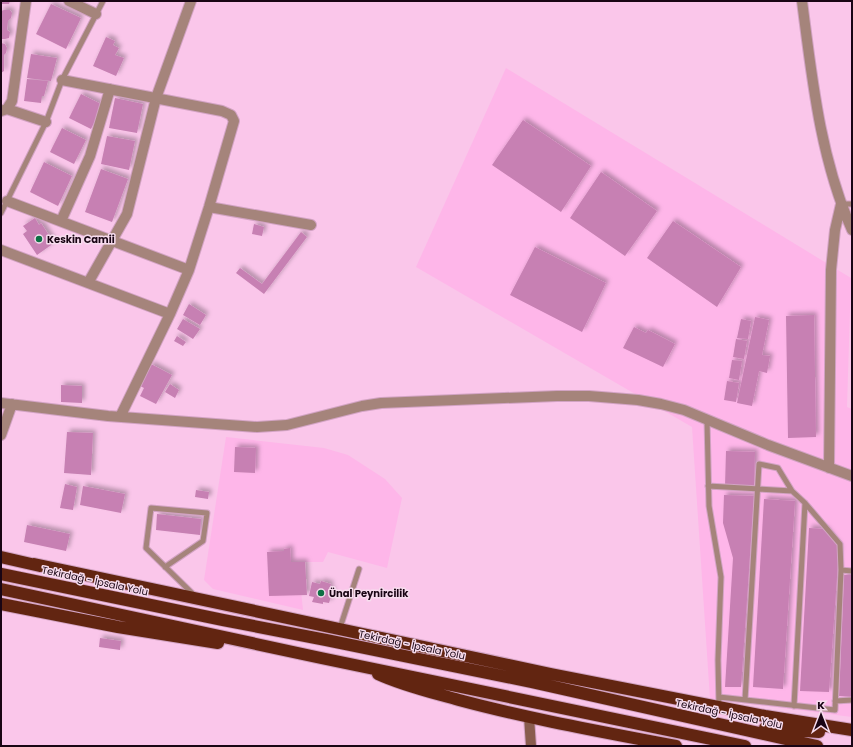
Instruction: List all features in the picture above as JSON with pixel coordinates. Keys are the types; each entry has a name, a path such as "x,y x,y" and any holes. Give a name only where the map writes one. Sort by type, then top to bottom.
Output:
{"highway":[{"path":"1,557 551,674 719,702 852,730"},
{"path":"34,564 160,599 222,612 326,640"},
{"name":"Tekirdağ - İpsala Yolu","path":"1,574 532,682 817,746"},
{"path":"1,589 321,658 745,746"},
{"path":"1,604 118,627 246,648 321,658"},
{"path":"357,665 391,680 419,689 529,717 676,746"},
{"path":"723,726 852,734"}],"street":[{"path":"26,1 12,102 4,110 46,122"},
{"path":"69,1 96,14"},
{"path":"88,283 127,214 156,98 191,1"},
{"path":"802,1 812,83 833,182 852,230"},
{"path":"62,80 222,111 231,115 234,121 189,270 170,314 120,417"},
{"path":"61,222 90,156 110,89"},
{"path":"7,201 189,270"},
{"path":"830,468 831,270 835,230 841,204"},
{"path":"209,207 311,225"},
{"path":"1,250 170,314"},
{"path":"1,402 53,410 120,417 272,427 288,425 362,406 381,403 557,396 589,396 638,400 673,407 768,445 852,476"},
{"path":"1,435 12,404"},
{"path":"529,717 531,746"}],"lane":[{"path":"1,213 46,122 62,80 103,1"},
{"path":"841,204 852,204"},
{"path":"707,420 708,486 711,519 721,577 718,660 719,702 745,700 835,710 841,570 840,544 805,503 792,491 778,468 759,464 745,700"},
{"path":"708,486 792,491"},
{"path":"794,706 805,503"},
{"path":"165,567 203,541 208,513 150,508 146,548 165,567 199,600"},
{"path":"340,629 359,569"},
{"path":"841,570 852,571"},
{"path":"835,701 852,700"}],"shaded area":[{"path":"506,68 851,278 847,407 852,409 852,717 710,699 692,427 416,267"},
{"name":"Ünal Peynircilik","path":"226,437 324,448 348,455 385,479 402,498 387,568 328,552 323,562 298,562 303,610 213,589 204,580"}],"building":[{"path":"1,1 10,1 9,4 1,4"},
{"path":"51,4 81,18 66,49 36,34"},
{"path":"10,10 12,13 11,18 8,21 7,30 10,32 9,38 1,39 1,11"},
{"path":"106,37 115,41 113,45 119,48 115,55 124,58 116,76 93,66"},
{"path":"1,43 5,44 7,48 4,55 4,71 1,73"},
{"path":"31,54 57,58 51,81 27,78"},
{"path":"27,79 48,81 41,103 24,101"},
{"path":"81,94 103,105 91,129 69,118"},
{"path":"115,98 143,104 137,133 109,128"},
{"path":"523,120 591,166 561,212 492,165"},
{"path":"62,128 86,140 74,164 50,152"},
{"path":"107,136 135,141 129,170 101,164"},
{"path":"44,162 72,176 58,206 30,192"},
{"path":"101,169 128,179 112,222 85,212"},
{"path":"601,172 657,211 625,256 570,218"},
{"name":"Keskin Camii","path":"35,218 39,225 41,223 54,243 37,255 23,234 27,231 23,226"},
{"path":"673,221 741,267 717,307 647,258"},
{"path":"254,224 264,227 262,236 252,234"},
{"path":"301,232 307,237 264,294 236,273 240,268 262,284"},
{"path":"535,247 606,283 582,332 510,295"},
{"path":"189,304 206,315 200,325 183,315"},
{"path":"814,315 816,437 788,438 786,316"},
{"path":"755,317 769,320 762,355 770,356 767,373 759,371 752,406 737,403"},
{"path":"183,319 200,329 193,339 177,329"},
{"path":"741,319 751,321 748,339 737,338"},
{"path":"634,327 646,333 648,330 675,344 663,367 623,348"},
{"path":"177,336 186,342 183,346 174,341"},
{"path":"736,339 747,341 744,359 733,357"},
{"path":"732,360 742,361 739,380 729,378"},
{"path":"151,364 172,375 156,404 140,396 144,388 140,386"},
{"path":"727,381 739,383 736,402 724,400"},
{"path":"170,384 179,390 175,398 165,392"},
{"path":"61,385 82,386 82,403 61,402"},
{"path":"67,432 93,433 91,475 64,473"},
{"path":"235,447 256,448 255,473 234,472"},
{"path":"726,451 755,452 754,486 725,486"},
{"path":"65,484 77,487 73,510 60,508"},
{"path":"83,486 125,494 121,513 80,505"},
{"path":"196,490 209,492 208,499 195,497"},
{"path":"724,495 754,496 741,687 725,687 733,558 723,523"},
{"path":"764,499 795,501 783,689 753,687"},
{"path":"157,514 201,519 200,535 156,530"},
{"path":"27,525 70,534 66,551 24,542"},
{"path":"809,528 825,529 839,548 829,692 800,691"},
{"path":"290,548 291,562 305,562 307,595 269,596 267,552 284,551 284,549"},
{"path":"844,575 852,575 852,697 839,696"},
{"name":"Ünal Peynircilik","path":"321,581 331,584 329,590 333,590 329,603 323,602 323,604 312,602 314,597 309,596 312,582 320,584"},
{"path":"100,638 121,641 120,650 99,647"}],"place":[{"name":"Keskin Camii","path":"39,239"},
{"name":"Ünal Peynircilik","path":"321,593"}]}
